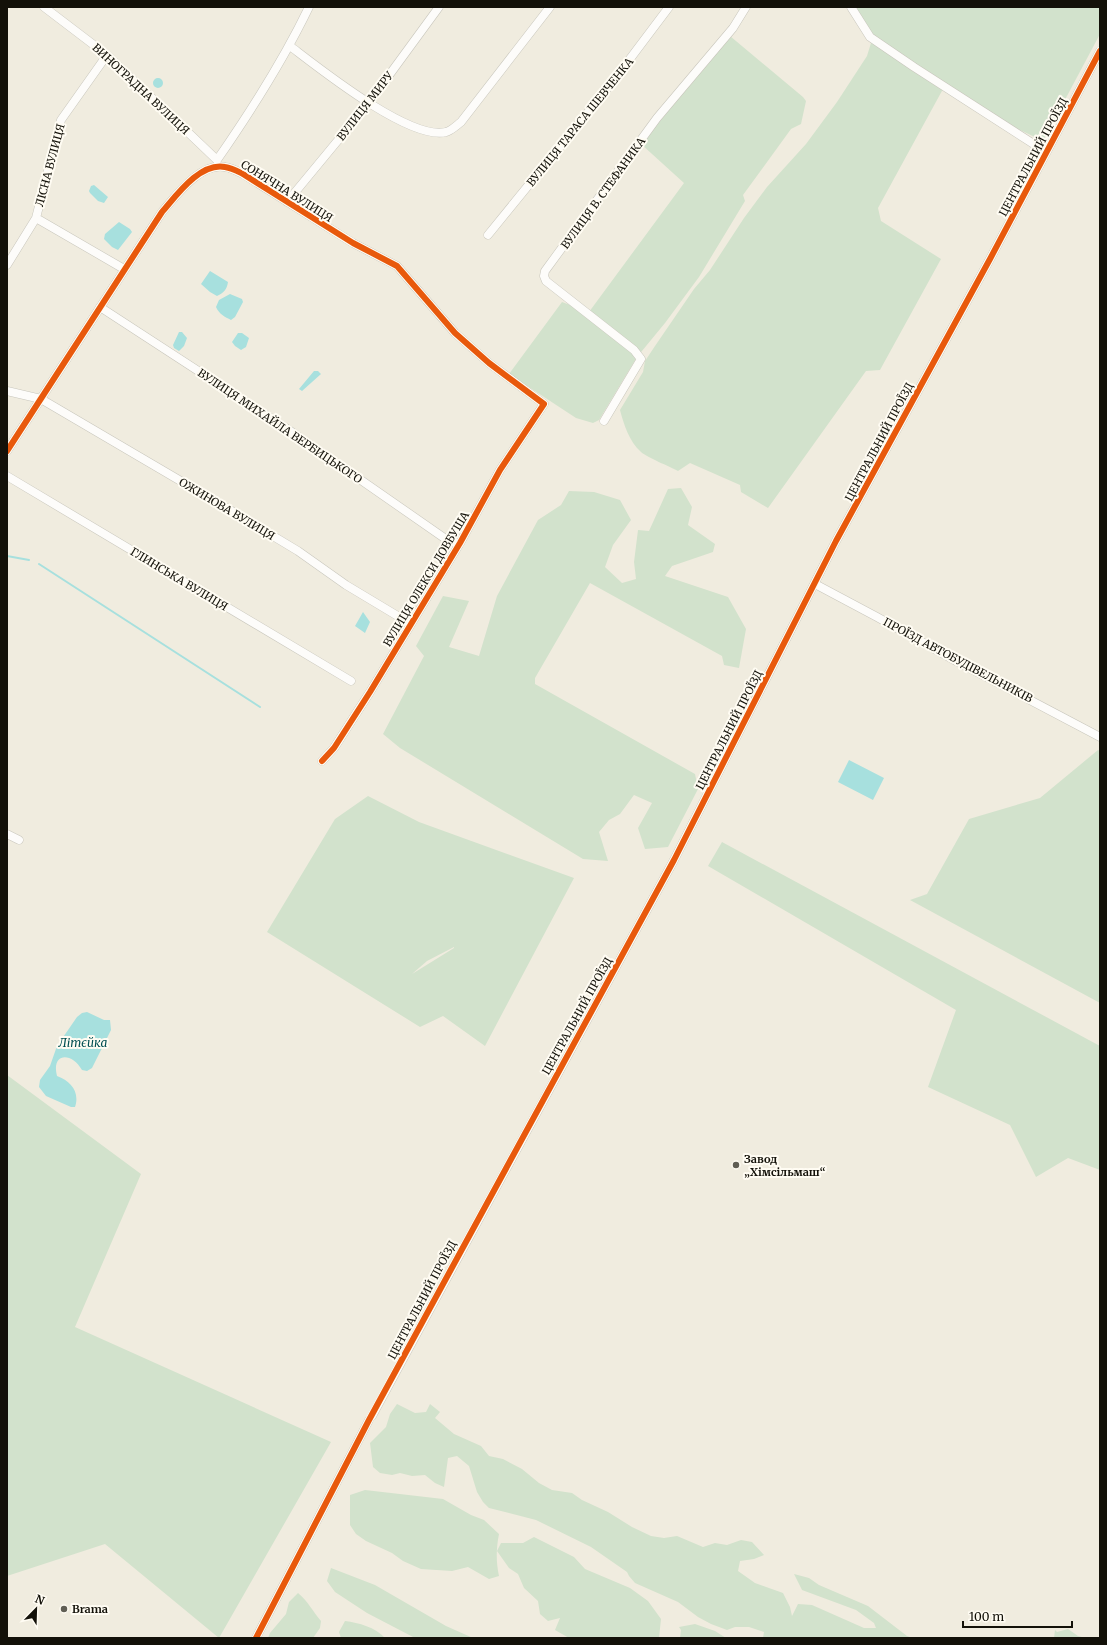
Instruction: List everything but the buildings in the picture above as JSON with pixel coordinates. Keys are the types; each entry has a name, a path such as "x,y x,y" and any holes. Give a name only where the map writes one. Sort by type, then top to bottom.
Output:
{"street":[{"name":"ВИНОГРАДНА ВУЛИЦЯ","path":"44,7 107,55 217,163"},
{"path":"7,451 162,212 181,189 196,176 217,163 250,113 290,46 309,7"},
{"name":"ВУЛИЦЯ МИРУ","path":"287,202 368,104 439,7"},
{"path":"290,46 368,104 412,126 432,132 447,132 461,122 550,7"},
{"name":"ВУЛИЦЯ ТАРАСА ШЕВЧЕНКА","path":"488,234 611,84 669,7"},
{"name":"ВУЛИЦЯ В. СТЕФАНИКА","path":"604,421 642,359 634,350 546,281 544,276 545,271 657,118 733,28 746,7"},
{"path":"851,7 870,37 1046,152"},
{"name":"ЦЕНТРАЛЬНИЙ ПРОЇЗД","path":"256,1638 370,1418 674,860 815,584 990,260 1100,51"},
{"name":"ЛІСНА ВУЛИЦЯ","path":"7,265 36,218 61,120 107,55"},
{"name":"СОНЯЧНА ВУЛИЦЯ","path":"217,163 232,168 353,243 397,266 455,333 489,363 544,404"},
{"name":"ЛІСНА ВУЛИЦЯ","path":"36,218 124,269"},
{"name":"ВУЛИЦЯ МИХАЙЛА ВЕРБИЦЬКОГО","path":"100,307 289,430 450,542 460,543"},
{"path":"7,391 41,399"},
{"name":"ОЖИНОВА ВУЛИЦЯ","path":"41,399 298,551 346,585 411,624"},
{"name":"ВУЛИЦЯ ОЛЕКСИ ДОВБУША","path":"322,761 334,748 370,692 460,543 500,470 544,404"},
{"name":"ГЛИНСЬКА ВУЛИЦЯ","path":"7,476 351,681"},
{"name":"ПРОЇЗД АВТОБУДІВЕЛЬНИКІВ","path":"815,584 1100,737"},
{"path":"7,834 19,840"}],"green space":[{"path":"854,7 1100,7 1100,34 1043,141 1016,128 940,81 872,35"},
{"path":"730,36 803,97 806,101 801,124 791,129 743,195 745,201 699,277 665,323 637,357 599,420 593,423 576,418 509,374 562,302 589,312 684,183 641,144"},
{"path":"871,43 896,57 943,89 878,208 881,221 941,259 880,370 866,371 768,508 741,492 740,485 690,463 678,471 644,454 637,448 630,438 620,410 643,372 645,361 655,346 767,187 806,144 837,102 867,56"},
{"path":"681,488 692,507 688,525 715,544 713,552 672,566 665,576 728,597 746,629 739,668 724,665 722,656 590,583 535,678 535,684 695,774 698,789 668,847 645,849 638,828 652,803 634,795 620,814 609,820 599,832 608,861 583,859 400,748 383,734 424,656 416,646 443,596 469,601 449,647 479,656 497,596 538,520 561,505 569,491 594,492 620,500 631,520 613,545 605,567 622,583 636,579 634,562 638,530 649,531 668,489"},
{"path":"1098,750 1100,751 1100,1003 910,900 927,894 969,819 1040,798"},
{"path":"368,796 419,822 574,878 485,1046 443,1016 420,1027 267,932 335,819","holes":["454,948 412,974 427,961"]},
{"path":"722,842 1100,1046 1100,1170 1068,1158 1036,1177 1010,1125 928,1087 956,1010 708,866"},
{"path":"7,1075 141,1174 75,1327 331,1442 219,1638 105,1544 7,1576"},
{"path":"397,1404 415,1413 426,1412 430,1404 440,1412 435,1418 454,1434 481,1446 489,1456 503,1459 522,1469 539,1483 552,1490 572,1493 582,1500 608,1512 632,1527 651,1536 664,1538 677,1536 703,1547 715,1543 727,1545 741,1540 752,1542 764,1555 754,1559 740,1561 738,1571 755,1583 783,1593 790,1607 792,1616 798,1604 812,1605 864,1628 876,1628 874,1623 856,1610 802,1590 794,1574 809,1578 819,1585 868,1606 907,1636 913,1638 763,1638 764,1632 749,1627 735,1627 727,1630 711,1624 698,1617 678,1602 635,1583 627,1572 591,1547 536,1520 489,1508 477,1492 469,1466 457,1456 448,1458 444,1487 435,1483 425,1475 412,1476 400,1473 392,1475 380,1473 373,1467 370,1443 386,1427 390,1414"},
{"path":"365,1490 443,1499 471,1515 484,1520 499,1534 497,1545 497,1566 499,1576 489,1579 468,1567 452,1571 421,1569 366,1541 356,1534 350,1525 350,1495"},
{"path":"534,1537 574,1557 585,1569 630,1588 648,1601 661,1619 659,1638 569,1638 555,1630 560,1618 548,1621 540,1614 538,1601 524,1588 518,1574 509,1568 497,1551 501,1543 523,1543"},
{"path":"331,1568 375,1585 446,1626 473,1638 415,1638 367,1613 335,1592 327,1581"},
{"path":"298,1593 305,1599 321,1621 320,1628 313,1638 268,1638 270,1633 286,1614 289,1602"},
{"path":"345,1621 366,1626 381,1634 385,1638 341,1638 339,1632"},
{"path":"695,1624 715,1631 726,1638 680,1638 681,1630 679,1627"},
{"path":"1068,1629 1078,1636 1086,1638 1054,1638 1055,1630 1057,1632"}],"water":[{"path":"158,78 163,83 158,88 153,83"},
{"path":"94,185 108,197 104,203 98,201 90,193 89,191 91,186"},
{"path":"119,222 132,232 118,250 112,247 104,239 105,234"},
{"path":"210,271 228,282 227,287 222,294 217,296 201,284"},
{"path":"230,294 242,299 243,302 235,317 231,320 220,313 216,307 219,300"},
{"path":"179,332 182,332 187,338 184,346 179,351 174,348 173,345"},
{"path":"238,333 242,333 249,338 246,347 241,350 232,342"},
{"path":"314,371 318,371 321,374 302,391 299,389"},
{"path":"363,612 370,622 365,633 355,626"},
{"path":"849,760 884,778 873,800 838,782"},
{"name":"Літєйка","path":"87,1012 104,1020 110,1020 111,1030 92,1068 87,1071 82,1070 78,1064 68,1058 64,1057 57,1062 57,1076 70,1084 75,1092 75,1107 71,1107 46,1096 39,1087 40,1080 50,1066 57,1046 77,1017 82,1013"}],"waterway":[{"path":"7,556 29,560"},
{"path":"39,564 260,707"}],"cycle path":[{"path":"256,1638 369,1420 674,860 836,541 990,259 1100,51"},
{"path":"7,451 162,212 181,189 189,182 198,175 216,167 228,167 243,174 353,243 397,266 455,333 489,363 544,404 500,470 460,543 370,692 334,748 322,761"}],"place":[{"name":"Завод „Хімсільмаш“","path":"736,1165"},
{"name":"Brama","path":"64,1609"}]}
